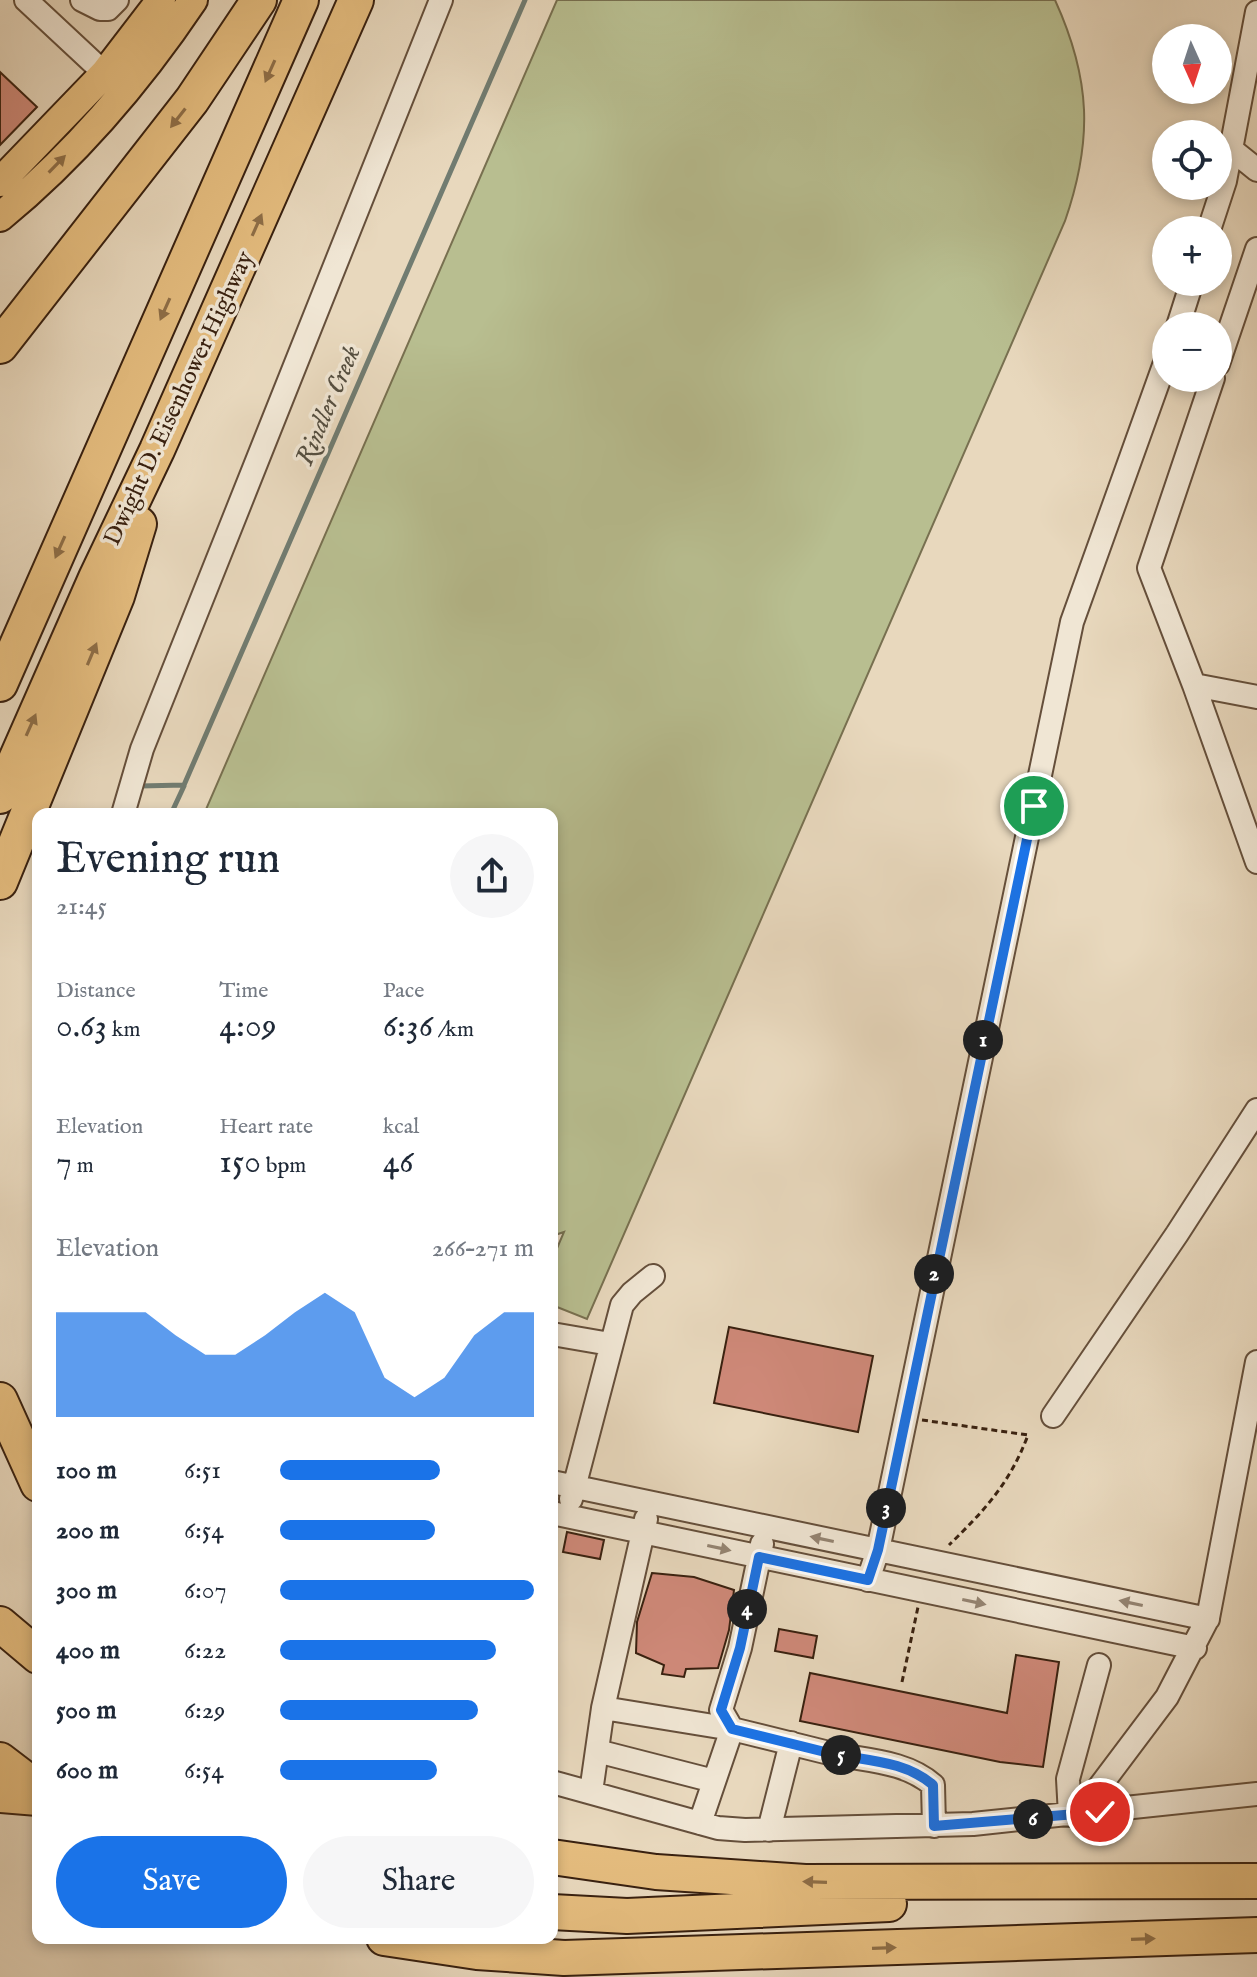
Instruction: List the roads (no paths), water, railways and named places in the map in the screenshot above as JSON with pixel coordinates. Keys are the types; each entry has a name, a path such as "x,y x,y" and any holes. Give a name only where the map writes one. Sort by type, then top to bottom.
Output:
{"highway":[{"path":"0,346 192,100 259,0"},
{"name":"Dwight D. Eisenhower Highway","path":"0,684 301,0"},
{"name":"Dwight D. Eisenhower Highway","path":"0,796 356,0"},
{"path":"0,333 59,271"},
{"path":"0,882 117,596 157,450"},
{"path":"0,1400 32,1471"},
{"path":"0,1624 32,1651"},
{"path":"0,1760 32,1788"},
{"path":"0,1771 32,1790"},
{"path":"0,1795 32,1793"},
{"path":"558,1858 656,1872 805,1882 1257,1882"},
{"path":"558,1912 627,1916 726,1912 1257,1882"},
{"path":"558,1900 726,1912"},
{"path":"430,1944 514,1955 638,1957 1257,1935"},
{"path":"577,1977 638,1957"}],"main road":[{"path":"0,217 47,174 115,82 161,0"},
{"path":"0,182 115,82 193,0"}],"street":[{"path":"26,0 115,82"},
{"path":"82,0 100,9 108,9 117,0"},
{"path":"125,808 142,749 441,0"},
{"path":"1232,144 1257,12"},
{"path":"1232,150 1257,170"},
{"path":"1232,323 1257,249"},
{"path":"868,1580 878,1550 1072,622 1155,392"},
{"path":"1208,392 1149,568 1257,862"},
{"path":"1194,685 1257,697"},
{"path":"1053,1416 1257,1110"},
{"path":"653,1276 622,1305 574,1486 560,1514 1195,1648"},
{"path":"558,1335 610,1344"},
{"path":"1074,1815 1167,1697 1208,1619 1257,1362"},
{"path":"558,1483 1208,1619"},
{"path":"591,1792 603,1708 650,1503"},
{"path":"700,1823 732,1729 721,1710 740,1648 766,1527"},
{"path":"1074,1815 1068,1779 1099,1665"},
{"path":"603,1708 732,1729 881,1761 919,1773 933,1785 934,1826"},
{"path":"769,1830 791,1743"},
{"path":"597,1751 714,1781"},
{"path":"558,1784 718,1828 769,1830 934,1826 1074,1815 1257,1794"}],"waterway":[{"name":"Rindler Creek","path":"140,786 184,785 525,0"},
{"path":"174,808 184,786"}]}
